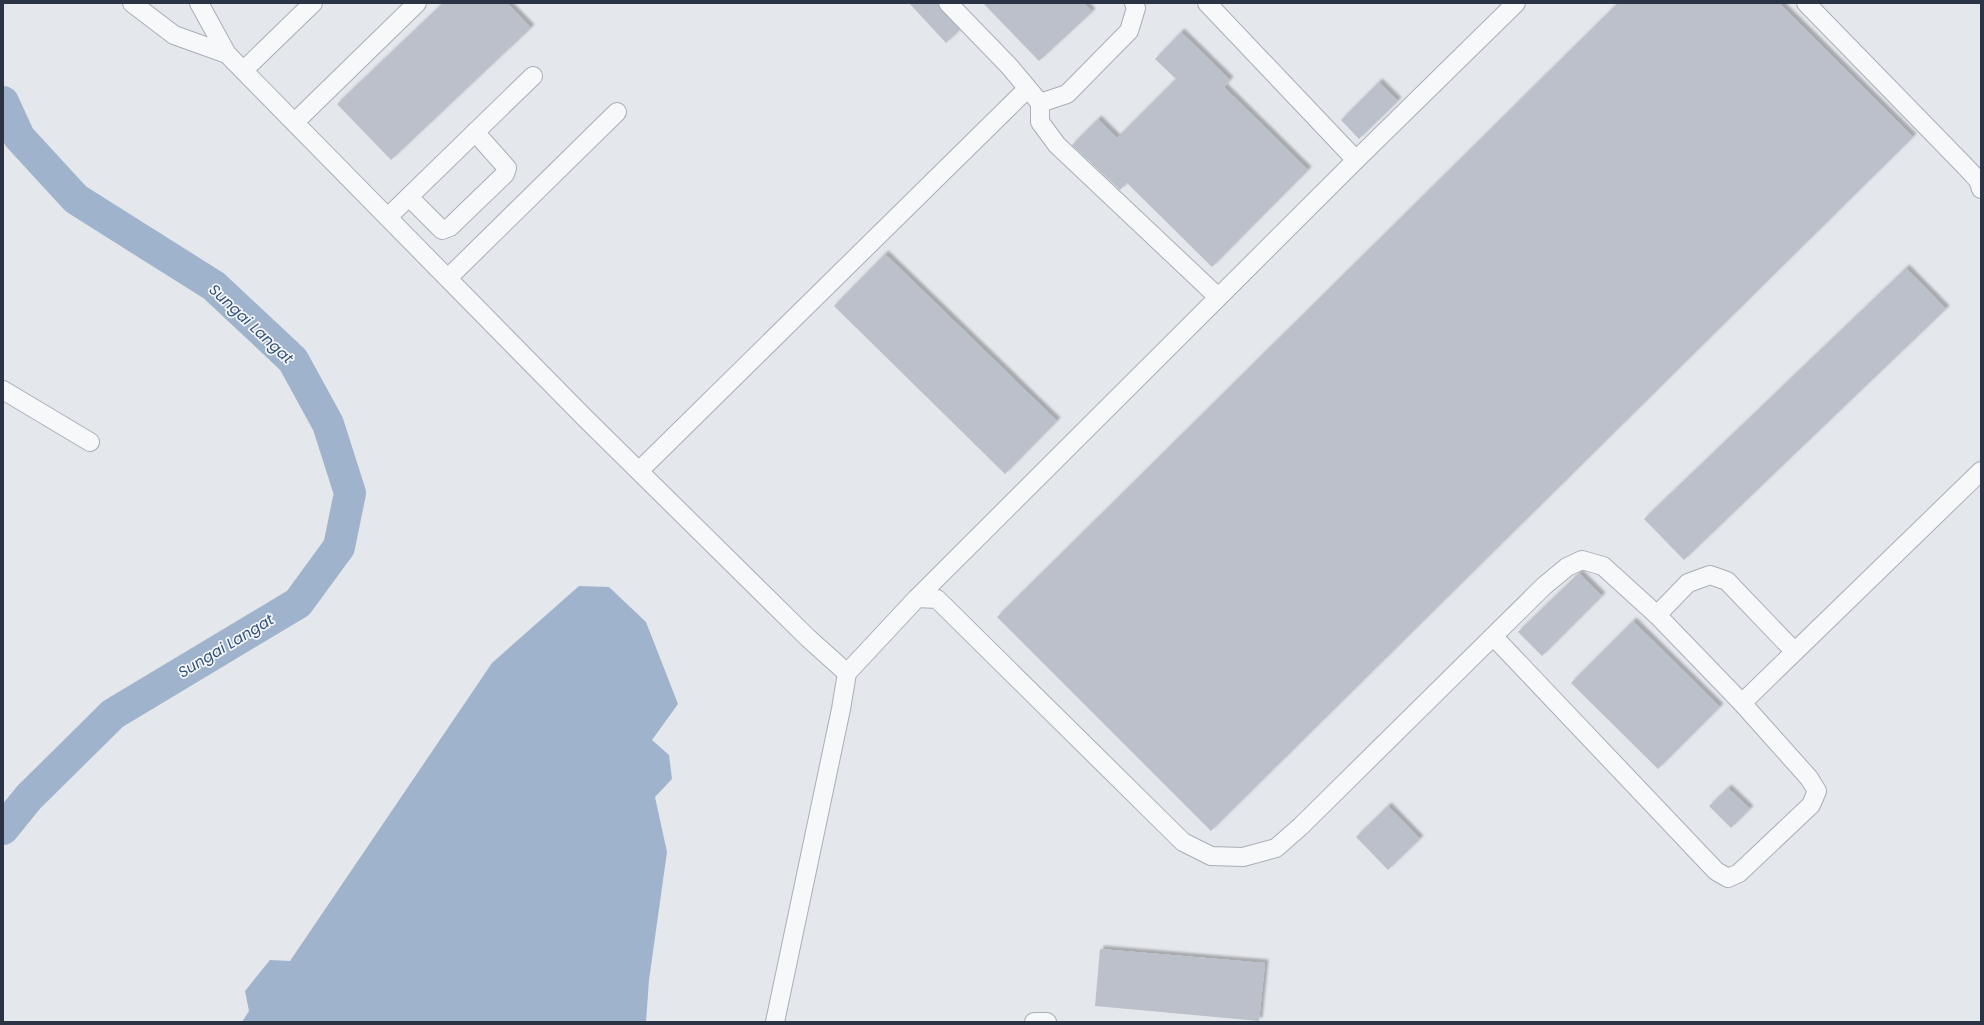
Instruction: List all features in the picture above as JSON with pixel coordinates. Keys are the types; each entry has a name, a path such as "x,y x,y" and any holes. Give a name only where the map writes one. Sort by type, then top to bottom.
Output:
{"lane":[{"path":"132,3 174,35 227,54"},
{"path":"199,3 227,54 639,471 808,638 847,673"},
{"path":"244,70 313,3"},
{"path":"295,122 417,3"},
{"path":"948,3 1008,66 1040,103 1040,122 1057,145 1218,297"},
{"path":"1040,103 1067,94 1129,31 1136,8 1134,3"},
{"path":"1207,3 1356,160"},
{"path":"775,1022 842,709 847,673 917,598 1218,297 1516,3"},
{"path":"1806,3 1978,180 1981,189"},
{"path":"388,217 533,76"},
{"path":"639,471 1027,89"},
{"path":"448,278 617,112"},
{"path":"409,197 442,230 450,227 505,174 507,168 503,162 475,132"},
{"path":"3,390 90,442"},
{"path":"1742,703 1981,471"},
{"path":"917,598 937,599 1183,842 1211,856 1243,857 1276,848 1301,826 1493,636 1544,586 1567,567 1582,560 1603,566 1657,615 1742,703 1809,778 1817,791 1811,804 1739,873 1728,878 1716,872 1493,636"},
{"path":"1657,615 1688,583 1710,575 1727,581 1794,651"},
{"path":"1034,1022 1047,1022"}],"water":[{"path":"579,586 609,587 646,622 678,704 652,740 669,755 672,779 655,797 667,852 649,980 646,1022 242,1022 249,1011 245,991 270,960 290,961 492,663"}],"building":[{"path":"443,3 507,3 531,28 391,160 337,104"},
{"path":"909,3 937,3 940,10 960,30 946,43"},
{"path":"983,3 1084,3 1092,12 1039,61"},
{"path":"1618,3 1779,3 1913,137 1211,831 997,617"},
{"path":"1181,32 1230,80 1224,87 1308,170 1212,267 1127,183 1120,190 1072,145 1098,119 1117,138 1176,79 1155,59"},
{"path":"1379,82 1398,101 1359,139 1341,120"},
{"path":"885,254 1057,421 1005,474 834,306"},
{"path":"1906,268 1946,309 1684,560 1644,519"},
{"path":"1579,573 1602,596 1542,656 1518,632"},
{"path":"1633,621 1720,707 1658,769 1571,683"},
{"path":"1728,788 1750,809 1731,828 1709,806"},
{"path":"1388,806 1420,839 1388,870 1356,837"},
{"path":"1100,949 1265,963 1259,1021 1095,1006"}],"waterway":[{"name":"Sungai Langat","path":"3,102 19,137 76,199 214,286 293,360 328,424 350,493 339,547 298,603 113,714 29,797 3,829"}]}
